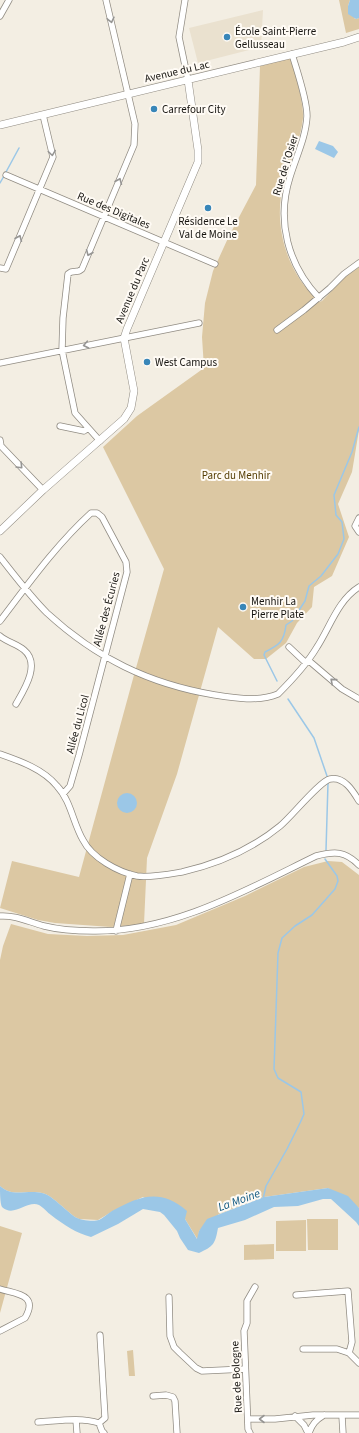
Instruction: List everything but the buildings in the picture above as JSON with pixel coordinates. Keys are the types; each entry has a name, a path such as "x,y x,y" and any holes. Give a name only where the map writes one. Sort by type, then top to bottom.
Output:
{"street":[{"path":"0,16 9,0"},
{"path":"100,441 75,413 62,350 63,318 68,274 71,272 80,272 82,269 134,145 135,124 106,0"},
{"path":"185,0 179,37 188,80"},
{"name":"Avenue du Lac","path":"0,125 344,42 359,37"},
{"name":"Rue de l’Osier","path":"292,54 307,114 305,133 285,194 284,228 286,239 295,264 319,298"},
{"name":"Avenue du Parc","path":"0,531 43,490 124,419 131,408 134,391 124,338 126,329 199,158 188,80"},
{"path":"0,268 6,269 54,157 42,115"},
{"name":"Rue des Digitales","path":"6,175 214,264"},
{"path":"277,330 319,298 344,274 359,263"},
{"path":"0,363 199,323"},
{"path":"60,426 84,432 88,428"},
{"path":"0,440 1,446 43,490"},
{"name":"Allée des Écuries","path":"25,588 52,553 77,526 92,513 97,513 102,517 126,562 127,572 104,656"},
{"path":"359,518 355,526 359,532"},
{"path":"0,557 47,613 104,656 136,672 162,682 189,690 244,698 271,697 278,694 307,662 318,647 342,603 351,592 359,587"},
{"path":"0,621 25,588"},
{"path":"0,636 25,651 31,661 31,670 28,681 16,704"},
{"path":"289,647 342,689 359,699"},
{"name":"Allée du Licol","path":"63,794 70,786 93,704 104,656"},
{"path":"0,754 39,771 57,786 69,806 83,842 104,862 138,876 181,872 228,857 262,839 280,826 319,785 330,779 339,779 346,783 359,801"},
{"path":"0,916 14,916 44,926 63,929 116,931 152,925 213,905 316,856 329,852 342,853 359,865"},
{"path":"116,931 130,874"},
{"name":"Rue de Bologne","path":"248,1432 244,1330 247,1323 247,1301 255,1287"},
{"path":"0,1289 25,1296 29,1305 25,1318 0,1331"},
{"path":"296,1295 348,1291 352,1342 349,1352"},
{"path":"169,1297 170,1336 174,1347 180,1353 196,1368 202,1371 245,1369"},
{"path":"99,1423 104,1418 100,1335"},
{"path":"304,1349 337,1348 349,1352 359,1363"},
{"path":"153,1396 166,1395 173,1397 175,1401 177,1433"},
{"path":"308,1433 312,1424 324,1415"},
{"path":"248,1419 275,1419 295,1416 359,1415"},
{"path":"295,1416 301,1420 308,1433"},
{"path":"342,1416 343,1433"},
{"path":"38,1422 76,1420 93,1421 99,1423"},
{"path":"76,1420 77,1433"},
{"path":"99,1423 104,1433"}],"shaded area":[{"name":"École Saint-Pierre Gellusseau","path":"263,10 261,47 198,63 189,28"}],"green space":[{"path":"339,0 350,0 348,6 355,19 359,18 359,29 346,33"},
{"name":"Parc du Menhir","path":"291,58 301,96 303,118 298,141 285,179 280,203 281,227 286,251 298,277 319,302 322,301 345,277 359,267 359,430 352,472 338,504 349,537 332,576 314,587 312,607 297,623 286,643 266,659 254,659 218,627 177,774 147,858 144,924 111,927 55,923 38,920 0,908 12,861 79,877 164,569 103,447 137,416 204,368 202,337 205,303 213,271 229,236 256,185 260,66"},
{"path":"328,861 342,862 359,875 359,1208 328,1188 264,1197 219,1214 199,1231 198,1240 185,1219 143,1197 98,1220 79,1219 46,1194 36,1192 10,1192 0,1186 0,960 3,946 11,924 48,934 87,936 123,935 176,925 245,896 304,867"},
{"path":"307,1219 338,1219 338,1250 308,1250"},
{"path":"306,1220 306,1251 276,1251 276,1221"},
{"path":"0,1226 22,1233 0,1313"},
{"path":"274,1244 274,1259 244,1260 244,1245"},
{"path":"133,1350 135,1376 129,1376 127,1351"}],"water":[{"path":"350,0 359,0 359,18 356,19 348,14"},
{"path":"319,141 333,146 338,152 334,158 315,149"},
{"path":"127,793 134,796 137,803 134,810 127,813 120,810 117,803 120,796"},
{"path":"0,1186 10,1192 36,1192 46,1194 75,1217 90,1221 99,1220 112,1211 141,1198 159,1197 168,1199 187,1211 185,1219 197,1239 199,1231 207,1219 264,1197 328,1188 348,1196 359,1208 359,1226 331,1199 323,1199 298,1206 274,1207 245,1220 218,1228 213,1244 199,1253 188,1250 177,1231 160,1212 143,1209 118,1224 91,1237 75,1231 65,1225 39,1205 34,1204 16,1210 7,1210 1,1205"}],"waterway":[{"path":"6,172 19,148"},
{"path":"0,183 4,176"},
{"path":"277,681 264,655 265,652 280,642 284,635 286,625 292,621 305,601 309,586 321,576 338,554 344,539 342,522 336,515 334,495 352,452 359,427"},
{"path":"288,699 314,738 327,776"},
{"path":"326,850 328,783"},
{"name":"La Moine","path":"263,1199 266,1186 287,1149 304,1114 301,1092 278,1078 274,1069 278,953 282,938 295,926 312,915 335,889 338,881 337,876 325,859"}],"place":[{"name":"École Saint-Pierre Gellusseau","path":"227,37"},
{"name":"Carrefour City","path":"154,109"},
{"name":"Résidence Le Val de Moine","path":"208,208"},
{"name":"West Campus","path":"147,362"},
{"name":"Menhir La Pierre Plate","path":"243,607"}]}
